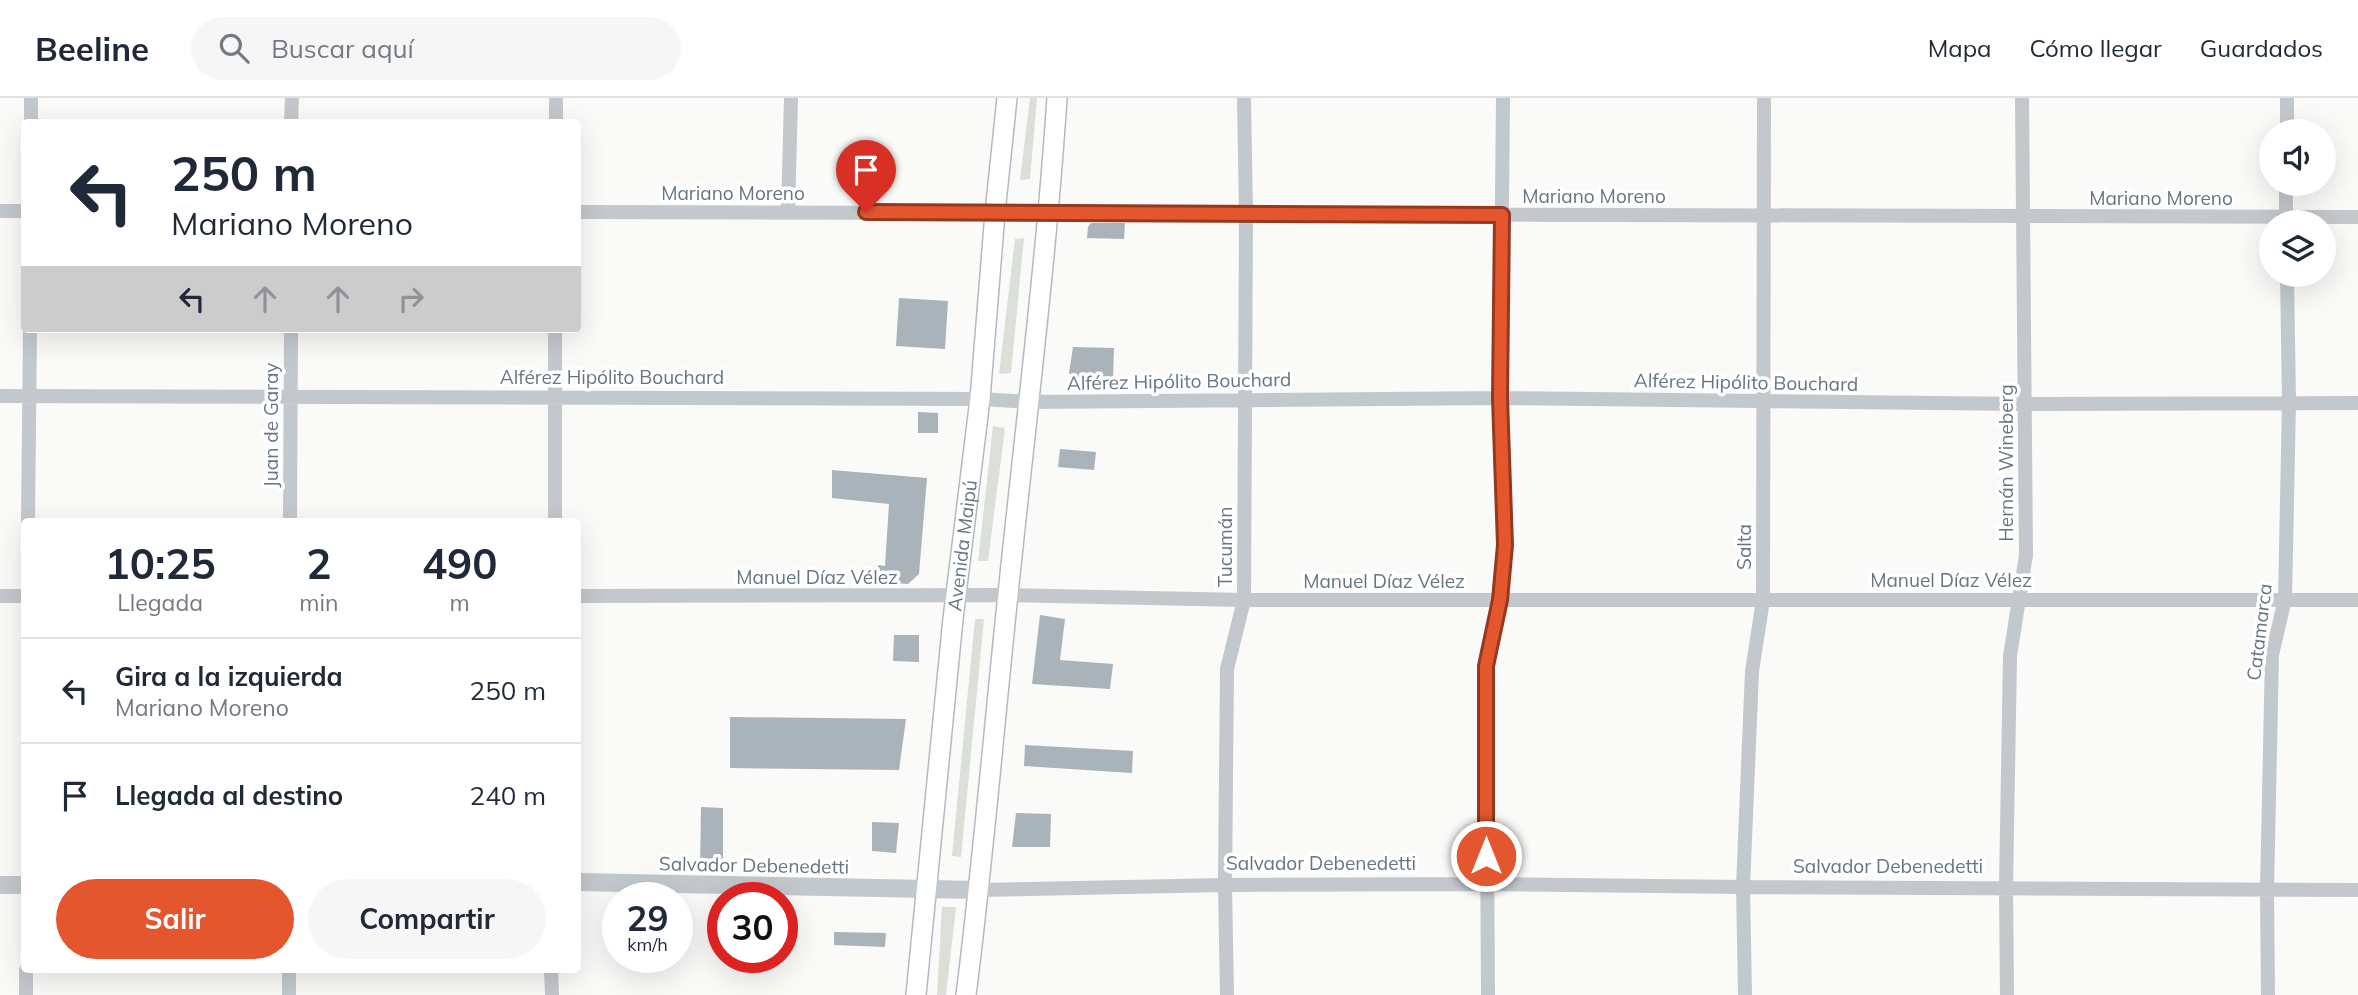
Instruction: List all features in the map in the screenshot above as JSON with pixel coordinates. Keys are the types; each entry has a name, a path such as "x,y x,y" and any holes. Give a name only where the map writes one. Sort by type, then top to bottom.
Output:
{"main road":[{"name":"Avenida Maipú","path":"916,995 956,596 980,399 1007,98"},
{"path":"966,995 1049,213 1058,98"}],"street":[{"path":"31,98 31,119"},
{"path":"292,98 292,119"},
{"path":"556,98 556,119"},
{"path":"788,212 791,98"},
{"name":"Tucumán","path":"1227,995 1227,669 1244,600 1244,98"},
{"path":"1488,995 1486,666 1500,600 1505,545 1500,398 1503,98"},
{"name":"Salta","path":"1745,995 1744,887 1752,671 1763,600 1764,98"},
{"name":"Hernán Wineberg","path":"2007,995 2010,656 2026,555 2022,98"},
{"path":"2287,98 2287,119"},
{"path":"0,211 21,211"},
{"name":"Mariano Moreno","path":"581,212 2023,216 2259,220"},
{"name":"Mariano Moreno","path":"2336,218 2358,217"},
{"name":"Catamarca","path":"2268,995 2267,890 2272,655 2285,599 2289,402 2287,287"},
{"path":"28,518 30,333"},
{"name":"Juan de Garay","path":"290,518 291,333"},
{"path":"555,333 555,518"},
{"name":"Alférez Hipólito Bouchard","path":"0,396 555,396 980,399 1029,402 1500,398 2025,404 2358,403"},
{"name":"Manuel Díaz Vélez","path":"581,596 1008,595 1244,600 2358,600"},
{"path":"0,596 21,596"},
{"name":"Salvador Debenedetti","path":"581,883 979,890 1225,884 2358,890"},
{"path":"0,885 21,885"},
{"path":"26,973 26,995"},
{"path":"289,973 289,995"},
{"path":"551,973 552,995"}],"shaded area":[{"path":"1030,98 1037,98 1030,179 1020,180"},
{"path":"1024,238 1011,373 999,374 1015,239"},
{"path":"993,426 1005,428 988,561 978,561"},
{"path":"975,619 984,619 961,857 952,856"},
{"path":"942,907 956,907 946,995 937,995"}],"building":[{"path":"1091,223 1125,223 1124,239 1087,238"},
{"path":"899,298 948,301 945,349 896,346"},
{"path":"1073,347 1114,348 1113,379 1073,378 1069,373"},
{"path":"918,412 938,413 938,433 918,433"},
{"path":"1060,449 1096,452 1094,470 1058,467"},
{"path":"832,470 927,478 919,574 908,584 877,582 878,565 885,566 889,504 832,498"},
{"path":"1040,615 1065,619 1060,660 1113,664 1110,689 1032,684"},
{"path":"894,635 919,635 919,662 893,661"},
{"path":"730,717 906,719 899,770 730,768"},
{"path":"1025,745 1133,751 1132,773 1024,766"},
{"path":"701,807 723,808 723,871 700,871"},
{"path":"1016,813 1051,814 1050,847 1012,847"},
{"path":"872,822 899,823 896,853 872,851"},
{"path":"834,932 886,933 885,947 834,945"}],"route":[{"path":"866,212 1502,215 1500,398 1505,545 1500,600 1486,666 1486,856"}]}
